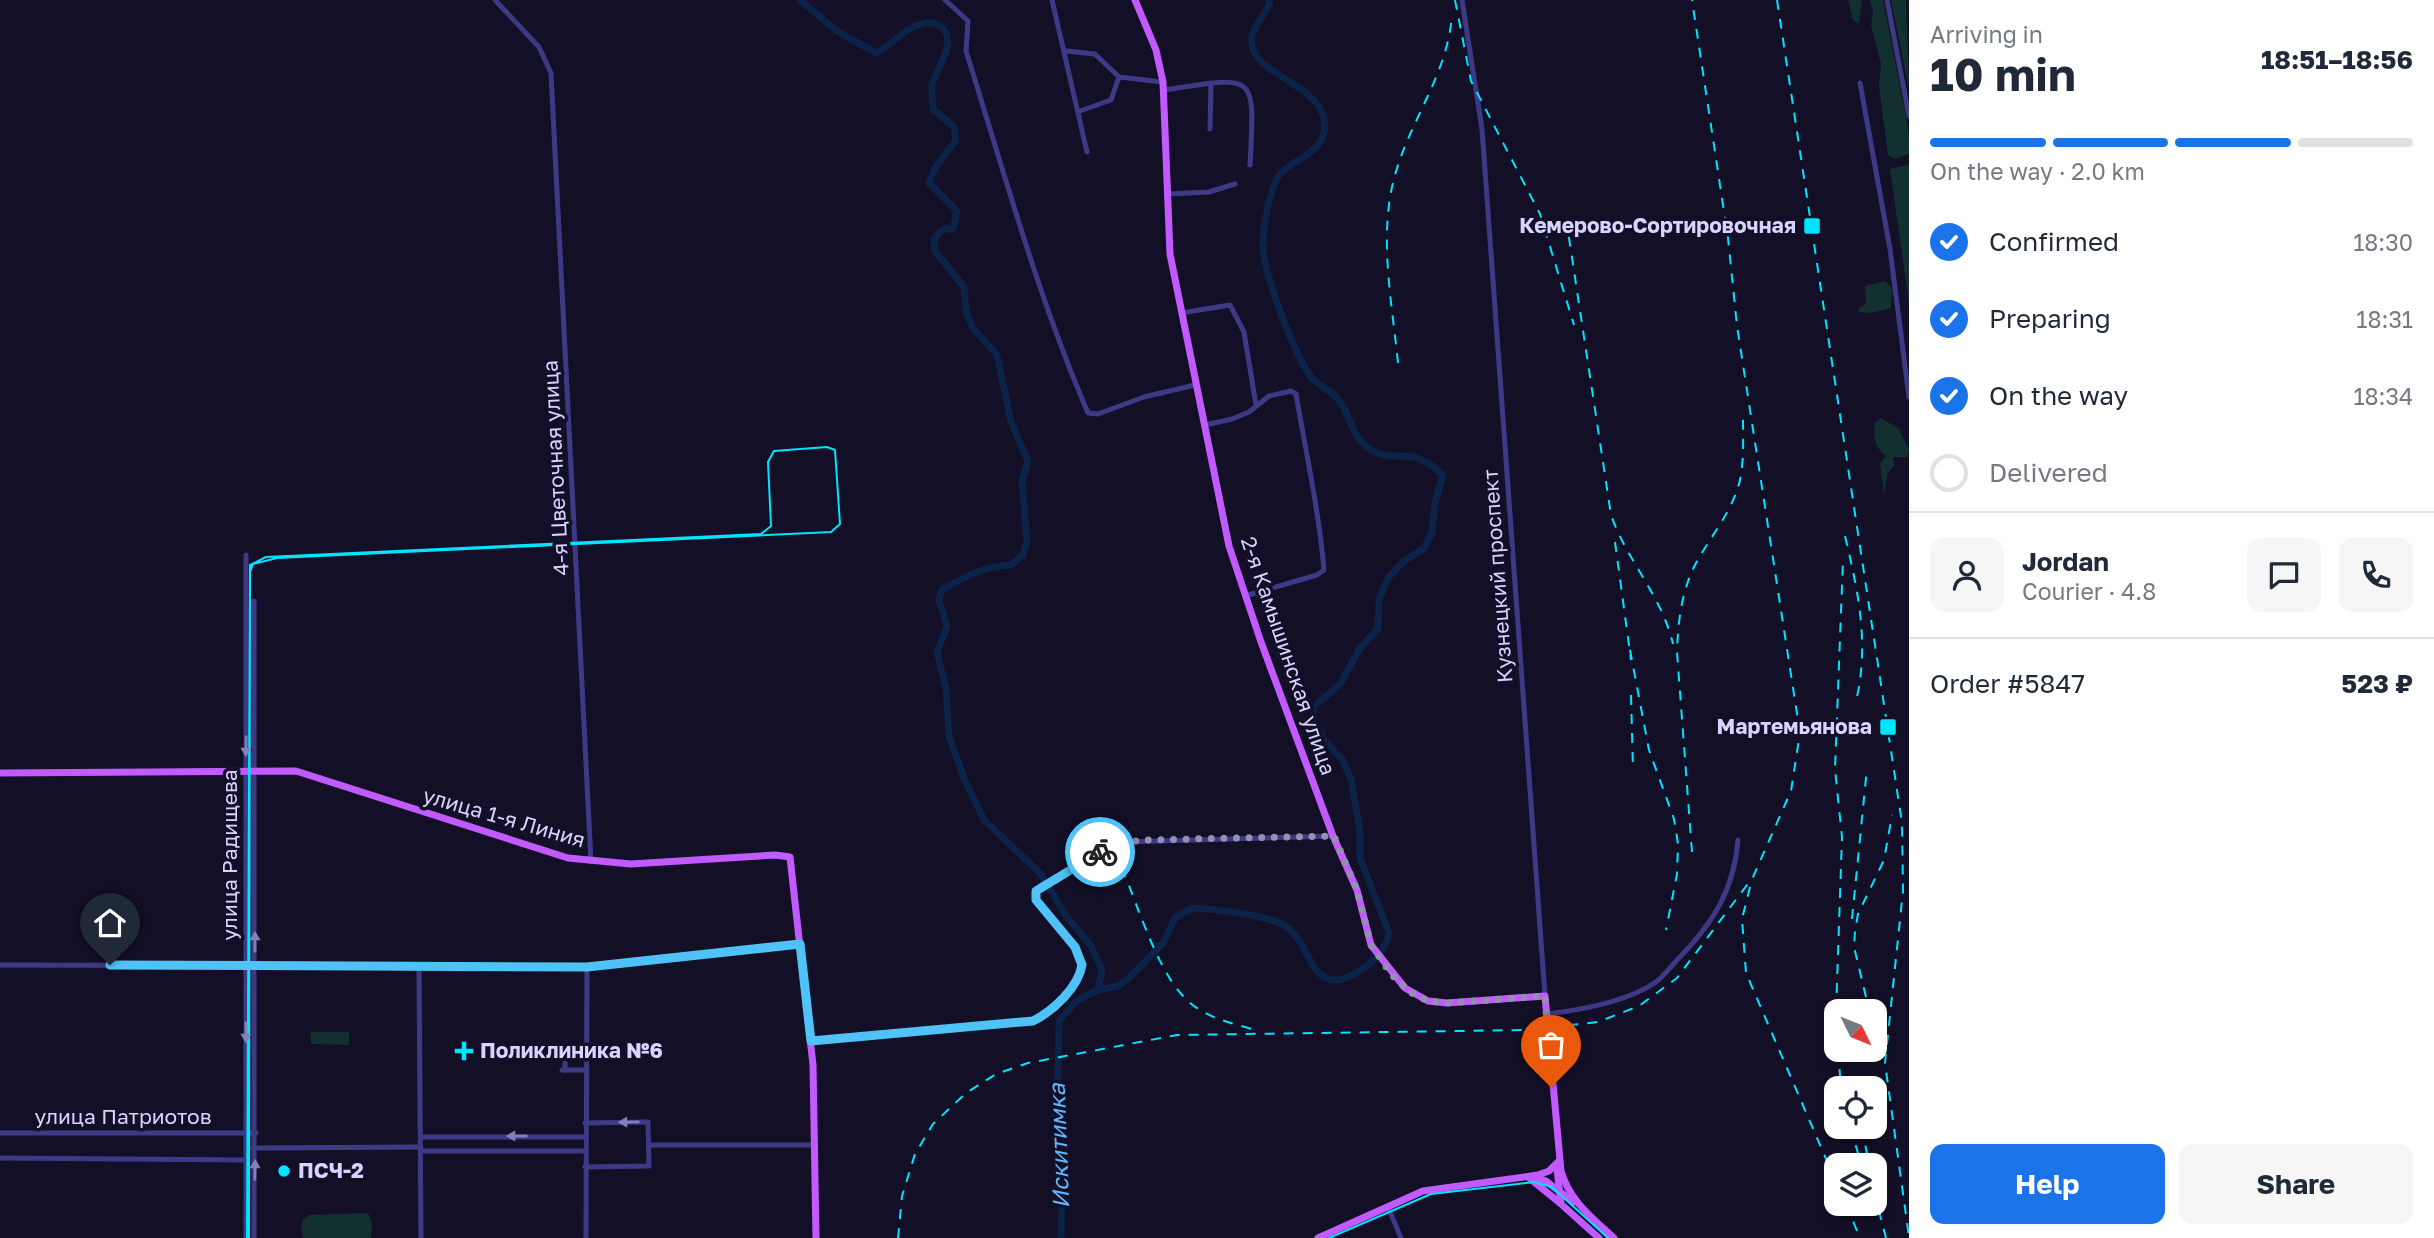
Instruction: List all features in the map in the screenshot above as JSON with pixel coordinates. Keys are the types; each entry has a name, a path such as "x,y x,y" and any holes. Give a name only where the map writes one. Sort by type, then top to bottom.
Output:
{"main road":[{"name":"2-я Камышинская улица","path":"1135,0 1156,50 1164,86 1170,254 1229,546 1334,836 1357,890 1371,945 1405,988 1428,1001 1447,1003 1545,996"},
{"name":"улица 1-я Линия","path":"246,772 296,771 541,850 591,862 631,864 775,855 790,857 800,944"},
{"path":"0,773 246,772"},
{"path":"800,944 811,1041 816,1145 816,1238"},
{"name":"Кузнецкий проспект","path":"1545,996 1561,1204"},
{"name":"Кузнецкий проспект","path":"1558,1162 1564,1182 1582,1209 1614,1238"},
{"path":"1318,1238 1438,1188 1529,1177 1546,1172 1558,1162"},
{"path":"1529,1177 1542,1178 1582,1209"},
{"path":"1529,1177 1599,1238"}],"street":[{"name":"4-я Цветочная улица","path":"495,0 539,47 551,74 591,862"},
{"path":"946,0 968,21 966,51 1069,368 1088,413 1098,414 1144,397 1195,385"},
{"path":"1052,0 1080,111 1087,152"},
{"name":"Кузнецкий проспект","path":"1462,0 1484,156 1545,996"},
{"path":"1887,0 1909,116"},
{"path":"1066,51 1095,54 1119,77 1164,86 1237,81 1247,88 1254,102 1255,120 1250,164"},
{"path":"1080,111 1111,100 1119,77"},
{"path":"1210,130 1211,83"},
{"path":"1860,83 1889,239 1909,397"},
{"path":"1168,194 1209,192 1235,184"},
{"path":"1181,313 1230,305 1246,341 1256,405"},
{"path":"1205,425 1249,412 1256,405 1285,391 1296,394 1319,512 1324,570 1318,575 1245,596"},
{"name":"улица Радищева","path":"246,555 246,1238"},
{"name":"улица Радищева","path":"254,601 254,1238"},
{"path":"811,1041 1033,1021 1048,1013 1075,981 1082,965 1075,947 1036,900 1035,894 1041,885 1124,842 1334,836"},
{"path":"1547,1014 1599,1003 1656,982 1707,929 1735,870 1738,840"},
{"path":"0,965 587,967 800,944"},
{"path":"419,967 421,1238"},
{"path":"586,1238 587,967"},
{"path":"565,1046 563,1070 586,1070"},
{"path":"585,1123 648,1122 649,1145 649,1166 585,1167"},
{"name":"улица Патриотов","path":"0,1133 256,1133"},
{"path":"421,1137 585,1137"},
{"path":"649,1145 816,1145"},
{"path":"247,1147 585,1152"},
{"name":"улица Патриотов","path":"0,1158 246,1160"},
{"path":"1388,1207 1401,1238"}],"green space":[{"path":"1848,0 1862,0 1859,24 1853,20"},
{"path":"1870,0 1883,0 1909,133 1909,154 1895,159 1888,155 1879,87 1881,64 1871,25 1873,11"},
{"path":"1891,0 1906,0 1909,90"},
{"path":"1909,165 1909,303 1890,169"},
{"path":"1885,281 1892,288 1891,308 1872,313 1859,312 1859,308 1866,304 1865,286"},
{"path":"1881,418 1899,429 1909,450 1907,457 1893,457 1894,465 1888,473 1884,494 1880,464 1886,456 1877,446 1874,433 1875,423"},
{"path":"311,1032 349,1032 349,1045 311,1044"},
{"path":"368,1213 372,1222 371,1238 303,1238 303,1220 310,1215"}],"waterway":[{"path":"800,0 837,31 876,53 908,30 923,23 939,25 948,39 945,55 932,86 933,109 954,127 956,140 935,168 929,183 957,211 953,229 943,229 934,239 935,251 964,287 966,311 972,327 997,355 1011,422 1028,461 1022,481 1027,541 1023,555 1011,565 974,573 941,591 939,600 947,626 937,653 946,688 949,736 964,778 984,820 1041,874 1067,917 1091,946 1102,970 1098,990"},
{"name":"Искитимка","path":"1061,1238 1063,1147 1054,1122 1058,1084 1059,1021 1076,1001 1098,990 1118,986 1129,978 1164,942 1175,918 1191,908 1250,915 1282,924 1292,932 1321,975 1331,980 1344,979 1361,970 1383,949 1388,939 1389,933 1360,858 1360,831 1351,779 1342,759 1324,740 1313,719 1314,707 1341,683 1360,648 1378,629 1379,600 1388,578 1403,562 1424,548 1432,533 1435,502 1443,476 1422,460 1376,453 1367,447 1334,395 1315,381 1305,368 1281,314 1264,257 1264,229 1269,202 1279,176 1318,146 1325,130 1324,119 1318,106 1308,95 1259,60 1253,49 1253,32 1270,4 1269,0"}],"tram line":[{"path":"247,1238 250,565 266,557 761,534 771,526 768,462 774,451 827,447 835,450 840,524 831,532 277,558 253,564 250,572 249,1238"},
{"path":"1329,1238 1431,1194 1534,1182 1552,1187 1608,1238"}],"railway":[{"path":"1455,0 1471,81 1540,214 1574,325"},
{"path":"898,1238 902,1196 915,1154 933,1124 966,1093 996,1074 1028,1063 1177,1035 1526,1030 1598,1022 1639,1006 1677,978 1753,877 1791,791 1800,733 1737,326 1728,238 1692,0"},
{"path":"1777,0 1902,823 1903,891 1885,1063 1909,1237"},
{"path":"1398,363 1388,269 1387,221 1390,198 1402,154 1444,56 1452,14"},
{"path":"1566,218 1611,515 1661,610 1673,644"},
{"path":"1692,852 1677,652 1679,619 1694,567 1738,488 1743,460 1743,416"},
{"path":"1845,536 1858,596 1862,636 1857,697"},
{"path":"1615,542 1631,660"},
{"path":"1836,999 1842,837 1835,769 1843,560"},
{"path":"1630,650 1649,750 1674,819 1678,844 1677,874 1666,930"},
{"path":"1631,695 1633,770"},
{"path":"1852,919 1867,768"},
{"path":"1866,997 1854,947 1855,931 1858,914 1884,860 1892,815"},
{"path":"1122,868 1156,953 1173,984 1198,1009 1224,1021 1252,1029"},
{"path":"1750,887 1742,919 1746,973 1824,1154"},
{"path":"1839,1062 1840,1076"},
{"path":"1854,1139 1858,1153"},
{"path":"1864,1139 1867,1153"},
{"path":"1851,1216 1860,1238"},
{"path":"1880,1216 1886,1238"}],"way so far":[{"path":"1100,852 1112,845 1145,840 1334,836 1357,890 1371,945 1392,975 1410,992 1428,1001 1447,1003 1545,996 1551,1087"}],"place":[{"name":"Кемерово-Сортировочная","path":"1812,226"},
{"name":"Мартемьянова","path":"1888,727"},
{"name":"Поликлиника №6","path":"464,1051"},
{"name":"ПСЧ-2","path":"284,1171"}],"route":[{"path":"110,965 587,967 800,944 811,1041 1033,1021 1048,1013 1058,1003 1075,981 1082,965 1075,947 1036,900 1036,891 1041,885 1100,852"}]}
